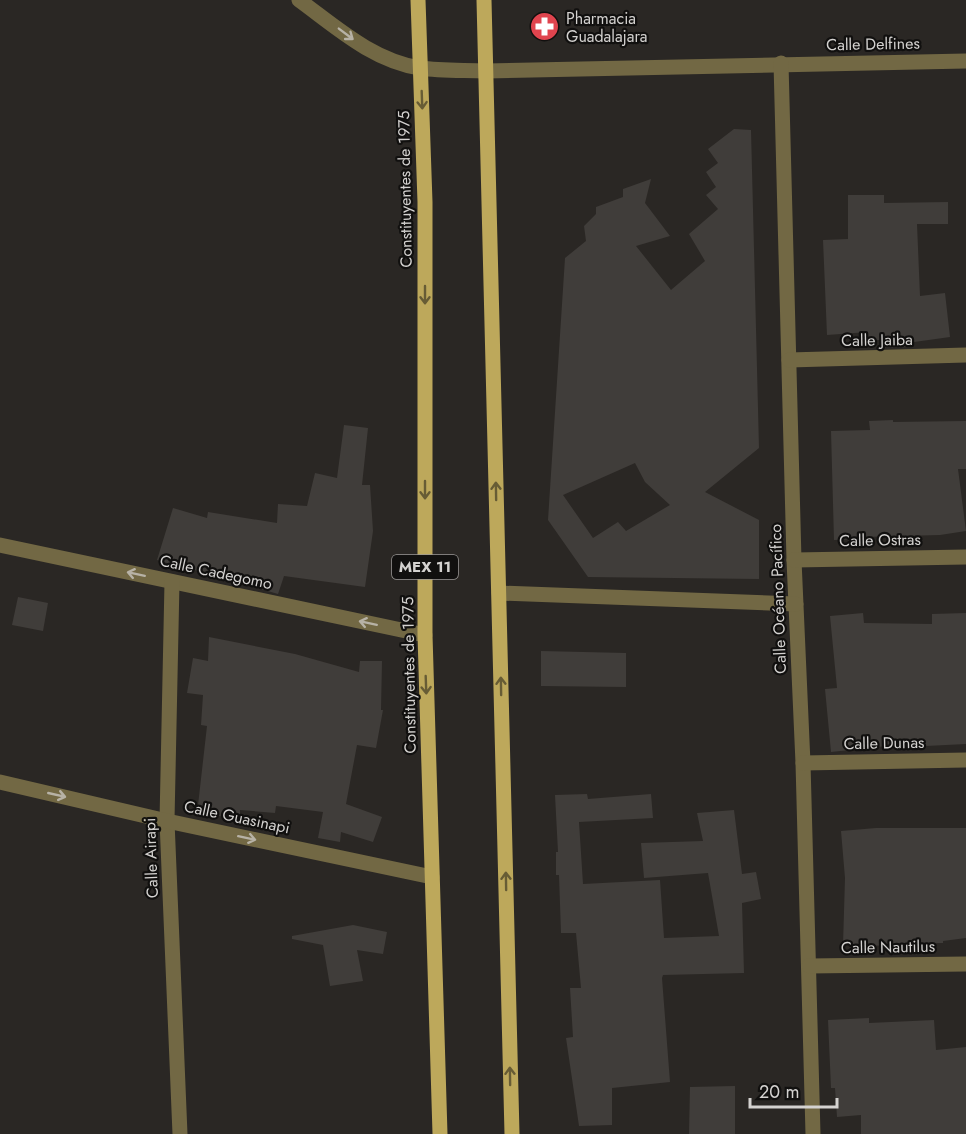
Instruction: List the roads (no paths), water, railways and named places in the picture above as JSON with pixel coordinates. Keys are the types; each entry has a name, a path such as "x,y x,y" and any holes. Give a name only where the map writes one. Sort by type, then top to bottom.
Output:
{"main road":[{"name":"Constituyentes de 1975","path":"418,0 424,202 425,635 440,1134"},
{"path":"484,0 512,1134"}],"street":[{"name":"Calle Delfines","path":"299,0 373,53 421,68 486,71 781,63 966,61"},
{"name":"Calle Océano Pacífico","path":"781,63 794,560 810,966 813,1134"},
{"name":"Calle Jaiba","path":"789,360 966,356"},
{"name":"Calle Cadegomo","path":"0,545 425,635"},
{"name":"Calle Ostras","path":"794,560 966,557"},
{"name":"Calle Airapi","path":"172,582 167,820 180,1134"},
{"path":"499,593 796,604"},
{"name":"Calle Dunas","path":"803,763 966,760"},
{"name":"Calle Guasinapi","path":"0,782 432,877"},
{"name":"Calle Nautilus","path":"810,966 966,964"}],"place":[{"name":"Pharmacia Guadalajara","path":"545,27"}]}
